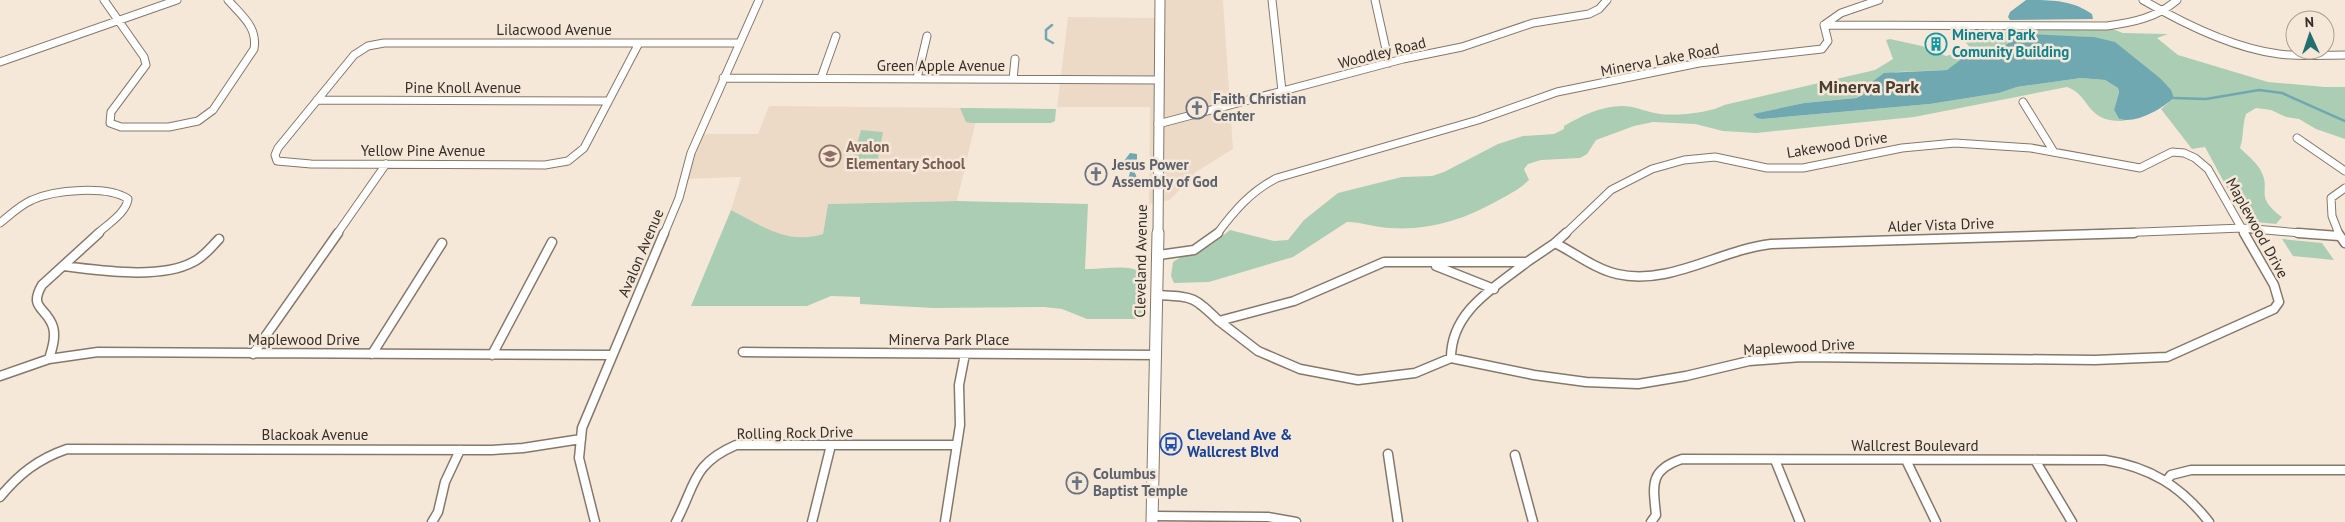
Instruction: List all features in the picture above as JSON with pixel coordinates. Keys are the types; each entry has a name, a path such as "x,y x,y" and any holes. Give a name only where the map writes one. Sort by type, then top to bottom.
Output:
{"main road":[{"name":"Cleveland Avenue","path":"1152,519 1159,255 1158,124 1160,0"}],"street":[{"path":"104,0 144,57 146,66 111,112 110,122 121,126 170,127 198,121 213,110 250,56 257,42 253,30 228,0"},
{"path":"0,62 177,0"},
{"name":"Avalon Avenue","path":"595,522 579,458 582,428 679,198 691,153 759,0"},
{"path":"1272,0 1282,92"},
{"path":"1376,0 1389,63"},
{"name":"Woodley Road","path":"1158,124 1389,63 1462,48 1533,23 1589,14 1607,0"},
{"path":"1878,0 1827,19 1824,25 2107,26 2144,21 2164,12 2178,0"},
{"path":"2144,0 2164,12 2240,45 2285,55 2345,55"},
{"name":"Minerva Lake Road","path":"1159,255 1194,250 1217,234 1233,212 1259,187 1278,178 1478,120 1557,92 1699,63 1822,49 1828,41 1824,25"},
{"path":"821,78 836,36"},
{"path":"917,78 927,36"},
{"name":"Lilacwood Avenue","path":"317,100 354,55 369,46 384,42 740,43"},
{"path":"608,101 639,43"},
{"path":"1013,79 1015,59"},
{"name":"Green Apple Avenue","path":"723,78 1159,80"},
{"name":"Pine Knoll Avenue","path":"317,100 608,101"},
{"name":"Yellow Pine Avenue","path":"317,100 278,148 275,155 277,161 295,164 545,165 568,161 584,148 608,101"},
{"path":"2023,102 2054,152"},
{"path":"2296,138 2345,171"},
{"name":"Lakewood Drive","path":"1451,358 1450,352 1455,331 1468,308 1527,262 1555,243 1611,190 1652,170 1684,160 1715,157 1767,168 1803,168 1902,148 1955,143 2031,148 2140,168 2149,167 2171,152 2186,154"},
{"name":"Maplewood Drive","path":"1451,358 1534,375 1586,382 1638,384 1686,376 1749,361 1802,358 2095,360 2167,357 2274,309 2279,302 2274,285 2204,163 2186,154"},
{"path":"253,354 386,164"},
{"path":"2345,188 2331,198 2330,215 2345,243"},
{"path":"0,223 20,207 41,196 59,192 114,192 127,196 127,206 42,285 36,295 36,303 53,324 55,336 49,359"},
{"name":"Alder Vista Drive","path":"1555,243 1599,267 1616,274 1635,278 1666,274 1699,262 1759,246 1821,242 2242,228 2340,236"},
{"path":"64,266 107,270 176,269 199,259 219,239"},
{"path":"492,355 552,242"},
{"path":"372,354 442,243"},
{"path":"1218,321 1294,301 1384,262 1431,264 1527,262"},
{"path":"1431,264 1494,289"},
{"path":"1158,295 1190,297 1199,302 1218,321 1258,351 1292,365 1358,380 1415,373 1451,358"},
{"name":"Maplewood Drive","path":"0,376 49,359 98,352 612,356"},
{"name":"Minerva Park Place","path":"742,352 1156,355"},
{"path":"946,522 960,425 959,385 965,354"},
{"name":"Blackoak Avenue","path":"0,497 19,474 49,454 67,449 460,450 523,448 581,439"},
{"name":"Rolling Rock Drive","path":"676,522 693,479 702,464 718,452 736,445 957,445"},
{"path":"812,522 831,445"},
{"path":"432,522 438,512 445,482 460,450"},
{"path":"1388,454 1398,522"},
{"path":"1516,454 1534,522"},
{"name":"Wallcrest Boulevard","path":"1651,522 1656,515 1653,484 1656,472 1666,463 1682,459 2124,462 2146,469 2167,480 2197,506 2209,522"},
{"path":"1775,460 1800,522"},
{"path":"1906,460 1936,522"},
{"path":"2035,460 2072,522"},
{"path":"2167,480 2171,475 2190,470 2345,470"},
{"path":"1152,519 1268,518 1296,522"}],"shaded area":[{"path":"1161,0 1223,0 1233,149 1196,172 1170,200 1149,204 1150,107 1057,107 1068,17 1160,18"},
{"name":"Avalon Elementary School","path":"769,106 979,108 957,201 828,204 823,234 805,239 781,236 731,210 741,177 685,179 700,134 758,134"}],"green space":[{"path":"2014,27 2107,27 2123,33 2168,34 2157,38 2178,55 2268,82 2345,87 2345,139 2316,129 2299,119 2286,117 2271,110 2256,108 2246,114 2240,148 2260,169 2265,183 2265,198 2282,217 2276,224 2245,221 2205,147 2192,149 2161,109 2174,98 2094,37 2018,35 2000,50 1971,56 1947,70 1896,72 1872,82 1863,95 1855,98 1804,103 1754,114 1762,119 1930,104 1999,93 2017,87 2081,78 2105,80 2118,88 2119,92 2114,110 2119,119 2126,121 2103,118 2090,108 2081,96 2067,87 1914,117 1756,133 1723,131 1695,124 1653,122 1634,126 1596,140 1587,154 1580,158 1541,160 1528,164 1524,169 1529,180 1521,187 1484,208 1458,219 1418,228 1384,227 1347,222 1293,257 1209,282 1174,283 1171,276 1173,262 1211,245 1230,230 1274,241 1288,240 1304,220 1338,193 1402,177 1432,176 1444,172 1498,144 1523,136 1554,134 1584,115 1599,110 1622,106 1662,114 1701,112 1875,70 1893,59 1886,40 1890,39 1922,46 1946,56 1971,49 1959,34 1963,32 2016,32"},
{"path":"960,108 1056,109 1055,121 1051,123 971,123 966,122"},
{"path":"861,130 883,132 878,158 874,163 853,159"},
{"path":"957,201 1088,204 1085,269 1129,268 1142,273 1142,315 1139,319 1087,319 1062,309 1044,307 933,308 860,304 860,297 831,296 807,306 691,306 731,210 776,232 798,237 810,237 823,234 828,204"},
{"path":"2282,239 2322,243 2334,260 2293,256"}],"water":[{"path":"2026,0 2069,3 2092,14 2093,19 2010,20 2008,17 2010,12"},
{"path":"2018,35 2094,37 2115,42 2161,79 2171,90 2174,98 2148,115 2126,120 2119,119 2114,110 2119,92 2118,88 2105,80 2081,78 2017,87 1999,93 1930,104 1762,119 1757,118 1753,114 1804,103 1856,98 1863,95 1872,82 1884,73 1947,70 1963,58 2000,50"},
{"path":"1130,153 1137,154 1137,160 1133,168 1137,178 1132,183 1127,183 1130,172 1124,161"}],"waterway":[{"path":"1052,25 1046,30 1046,39 1053,43"},
{"path":"2174,98 2206,99 2259,90 2282,93 2345,121"}],"place":[{"name":"Minerva Park Comunity Building","path":"1936,44"},
{"name":"Faith Christian Center","path":"1197,108"},
{"name":"Avalon Elementary School","path":"830,156"},
{"name":"Jesus Power Assembly of God","path":"1096,174"},
{"name":"Cleveland Ave & Wallcrest Blvd","path":"1171,444"},
{"name":"Columbus Baptist Temple","path":"1077,483"}],"district":[{"name":"Minerva Park","path":"1869,87"}]}
